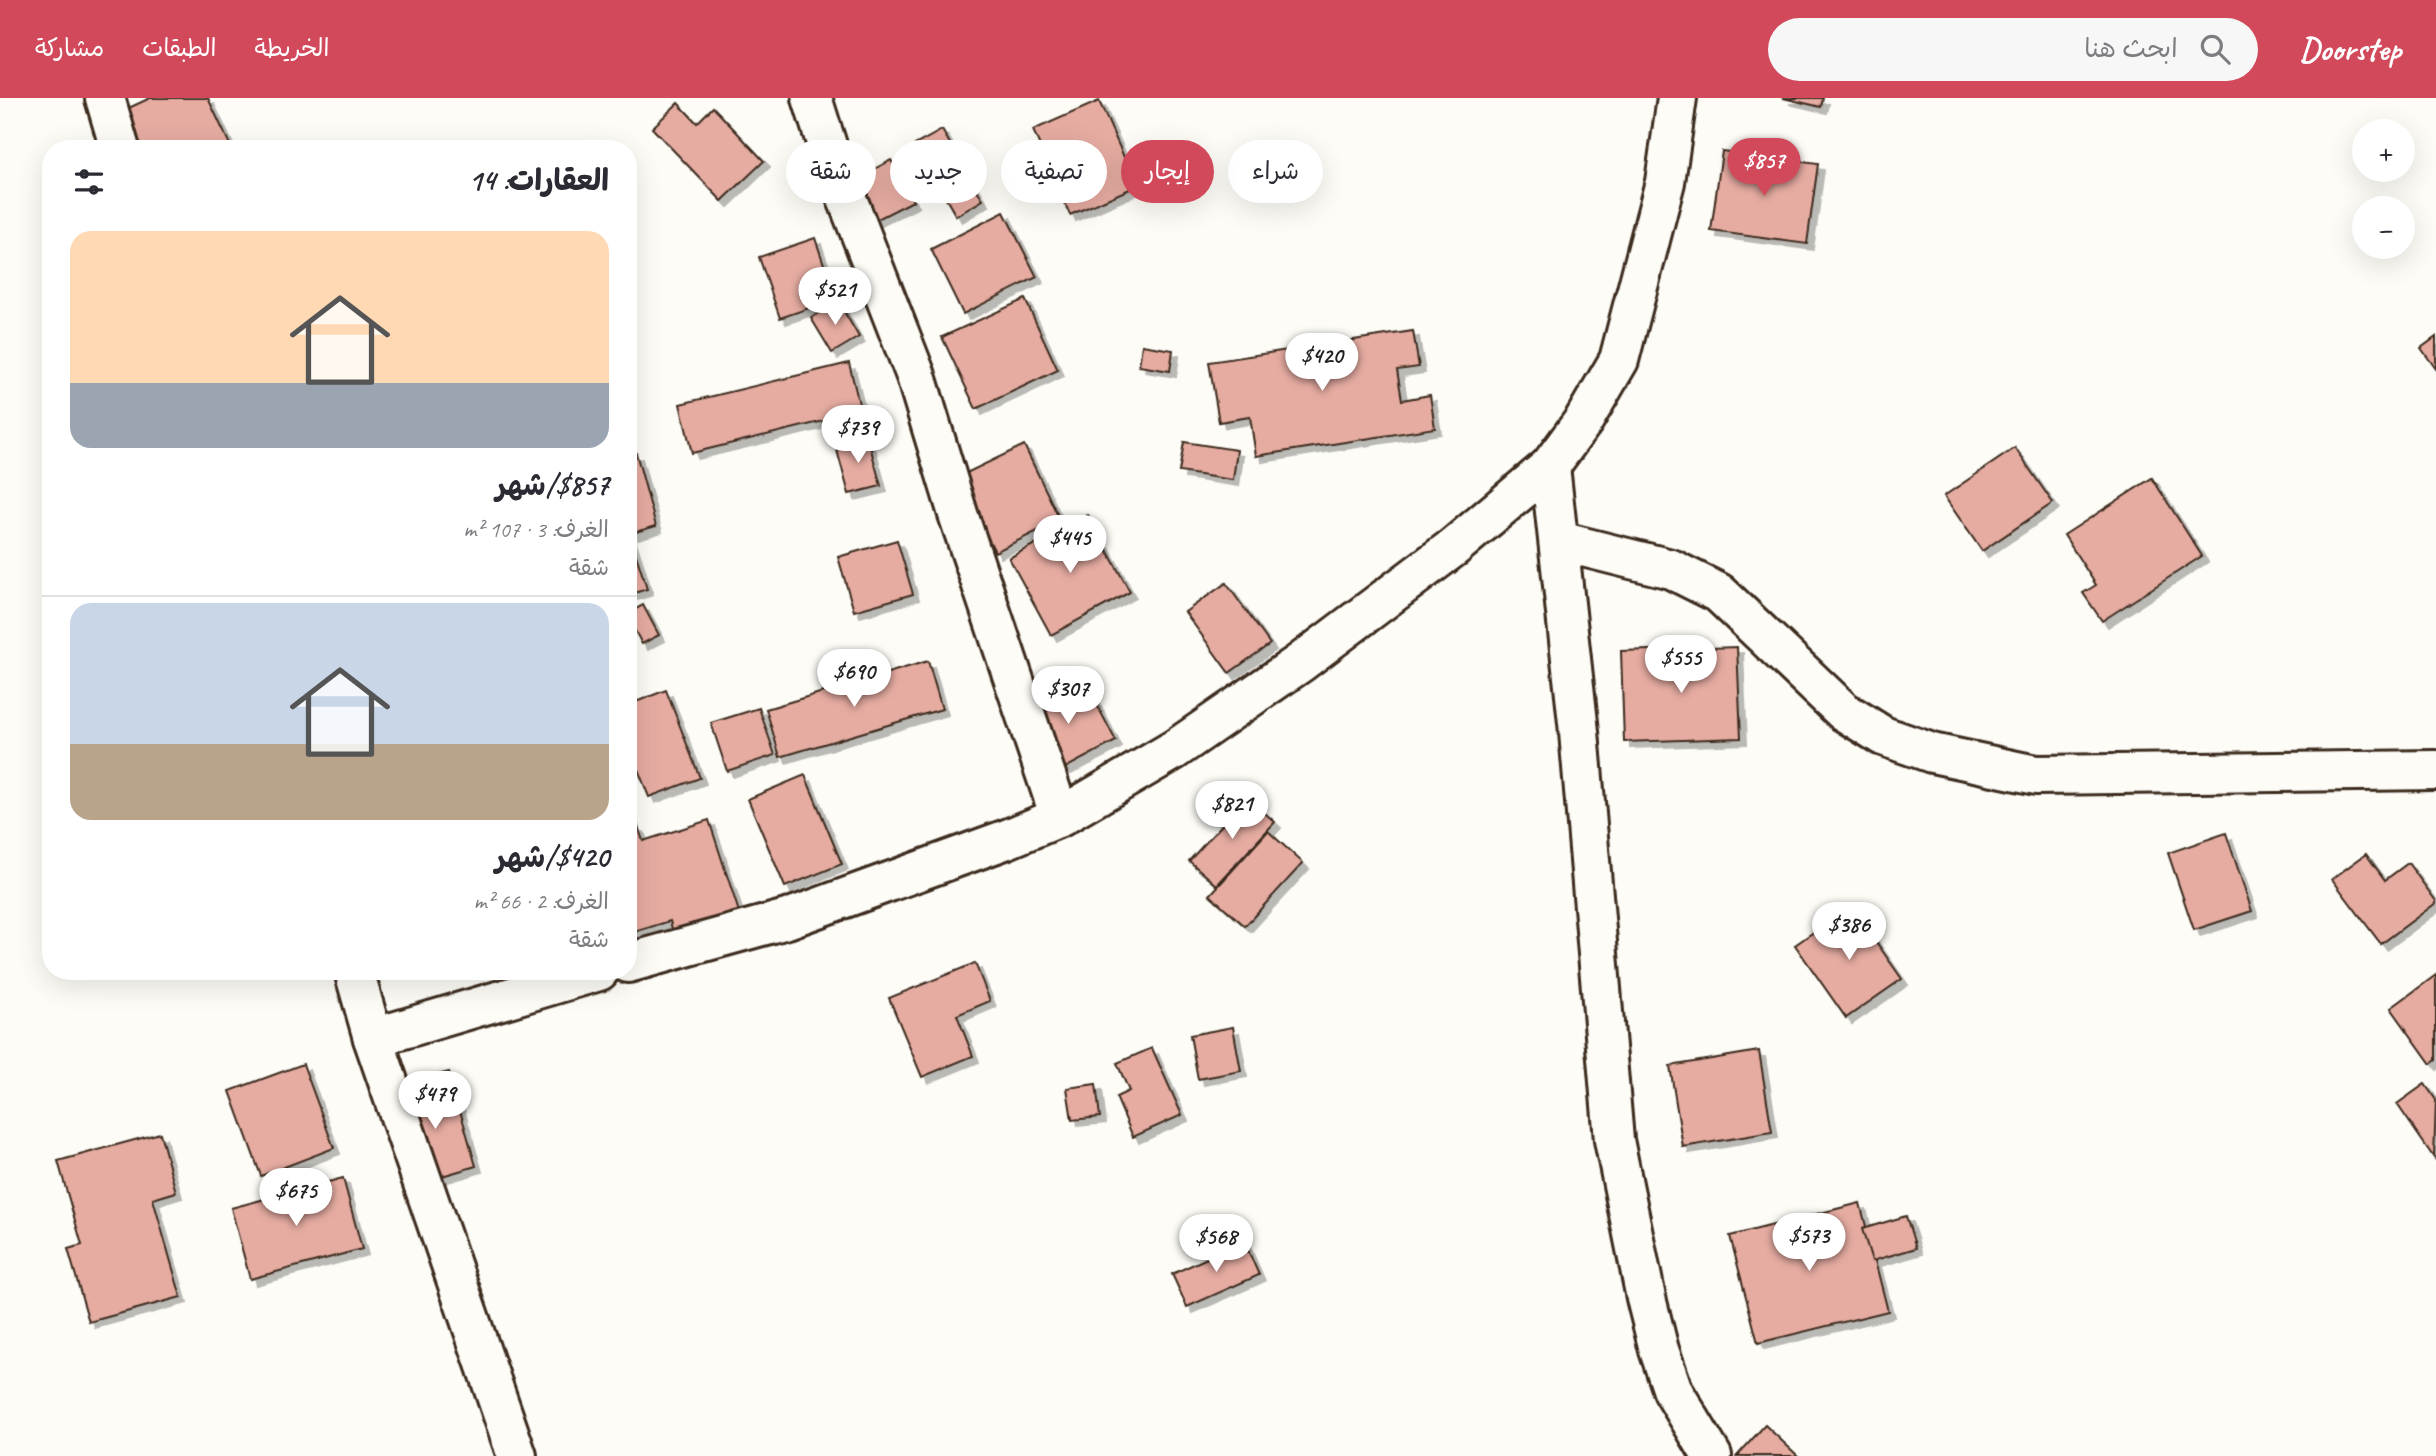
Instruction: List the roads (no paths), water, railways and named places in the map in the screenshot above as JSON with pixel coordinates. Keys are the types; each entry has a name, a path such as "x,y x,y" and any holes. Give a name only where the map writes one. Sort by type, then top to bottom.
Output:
{"street":[{"path":"105,98 117,140"},
{"path":"812,98 830,155 916,376 958,514 1060,817"},
{"path":"637,961 787,919 1060,817 1174,750 1300,663 1454,547 1550,466 1584,420 1619,360 1665,182 1677,98"},
{"path":"1550,466 1577,718 1614,1140 1658,1350 1673,1391 1712,1456"},
{"path":"1559,541 1671,569 1719,593 1843,710 1883,736 1932,753 2036,775 2436,770"},
{"path":"357,980 373,1038 517,1456"},
{"path":"373,1038 569,980"}]}
